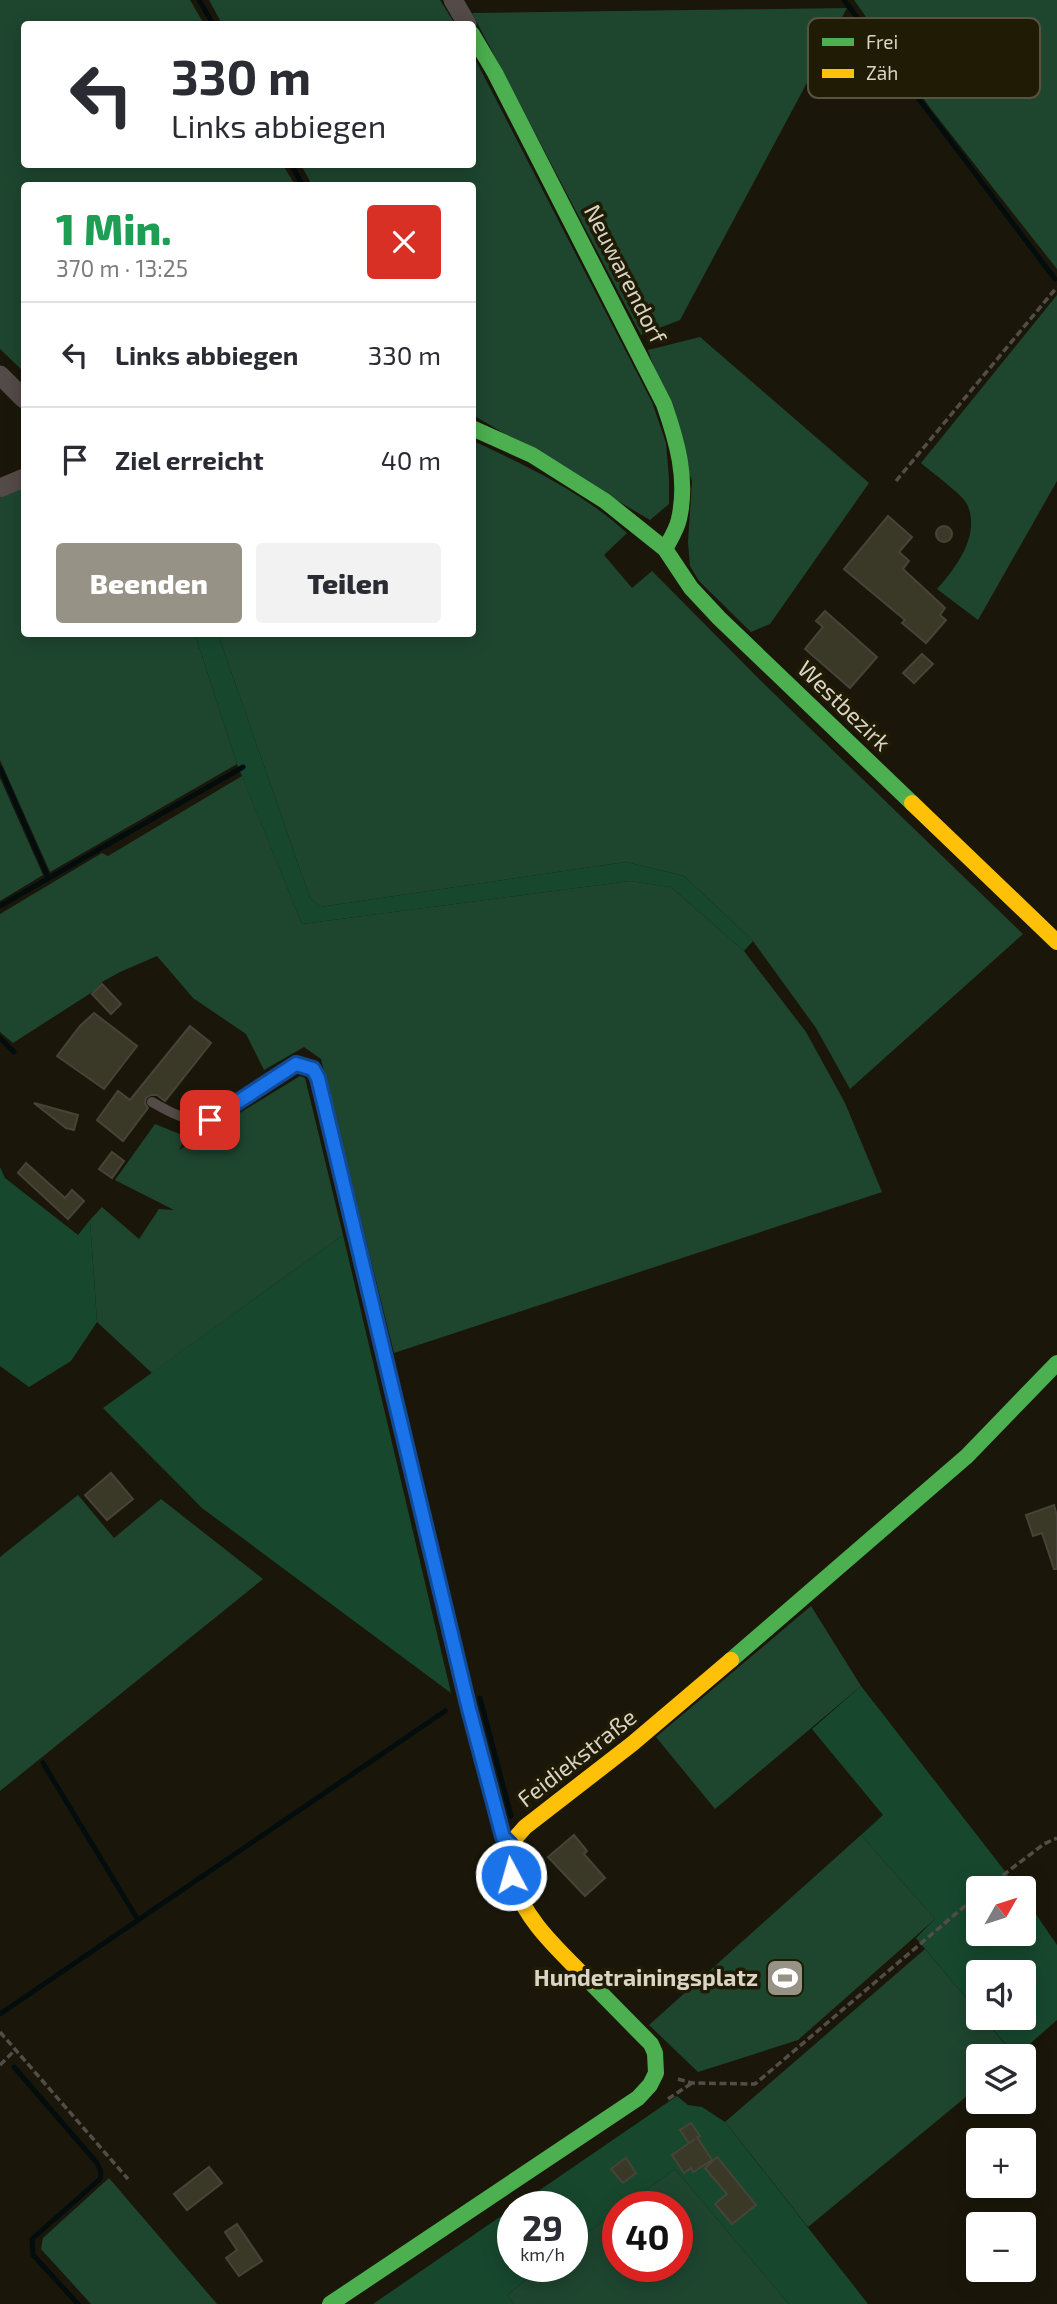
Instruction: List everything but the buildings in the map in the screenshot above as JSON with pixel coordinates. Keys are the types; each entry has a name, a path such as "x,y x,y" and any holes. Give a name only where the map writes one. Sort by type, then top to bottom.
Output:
{"street":[{"path":"453,0 465,21"},
{"name":"Neuwarendorf","path":"476,42 664,404 678,445 681,482 679,520 665,549"},
{"path":"0,375 21,396"},
{"name":"Westbezirk","path":"476,430 533,455 605,501 665,549 691,588 719,618 1057,942"},
{"path":"0,488 21,479"},
{"name":"Feidiekstraße","path":"510,1844 525,1827 650,1731 953,1471 1021,1406 1057,1363"},
{"path":"330,2304 638,2098 658,2073 658,2059 652,2044 544,1935 521,1902 511,1875 510,1844"}],"lane":[{"path":"152,1102 174,1115 194,1121 210,1120 296,1064 313,1069 318,1078 469,1709 503,1837 510,1844"}],"path":[{"path":"896,481 1057,288"},
{"path":"1002,1876 1044,1844 1057,1838"},
{"path":"692,2083 755,2084 966,1905"},
{"path":"0,2032 128,2179"},
{"path":"0,2065 15,2050"}],"green space":[{"path":"0,0 190,0 202,21 21,21 21,168 285,168 293,182 21,182 21,369 0,349"},
{"path":"209,0 440,0 453,21 220,21"},
{"path":"854,0 1057,0 1057,269 923,98 1040,98 1040,18 867,18"},
{"path":"847,8 842,18 808,18 808,81 680,320 641,335 472,13"},
{"path":"476,61 652,402 666,443 669,504 650,520 476,417 476,182 310,182 303,168 476,168"},
{"path":"1057,295 1057,481 978,620 937,589 965,550 971,515 964,500 921,463"},
{"path":"700,337 869,483 770,624 751,632 699,581 690,566 688,542 692,481 648,350"},
{"path":"476,442 573,492 627,533 604,555 632,588 652,571 760,680 1023,934 850,1089 816,1028 753,941 684,876 626,862 320,907 310,898 219,637 476,637"},
{"path":"21,489 21,637 196,637 237,764 50,872 0,760 0,498"},
{"path":"196,637 219,637 310,898 320,907 626,862 684,876 753,941 744,951 671,887 630,881 302,924 237,764"},
{"path":"242,776 302,924 630,881 671,887 744,951 806,1032 845,1103 882,1192 394,1353 321,1059 304,1047 264,1070 246,1034 193,998 157,956 102,982 94,991 13,1043 0,1032 0,914 102,853 108,856"},
{"path":"0,778 43,875 0,901"},
{"path":"300,1076 305,1078 343,1235 152,1373 97,1322 90,1220 102,1207 139,1239 159,1209 174,1210 115,1180 155,1124 187,1137 179,1150"},
{"path":"0,1167 5,1178 78,1235 90,1220 97,1322 71,1361 29,1387 0,1366"},
{"path":"343,1235 451,1693 202,1508 103,1408"},
{"path":"78,1495 114,1538 161,1499 263,1579 0,1791 0,1557"},
{"path":"811,1606 861,1686 715,1809 656,1737"},
{"path":"861,1686 1009,1876 966,1876 966,1946 1036,1946 1036,1914 1057,1945 1057,2020 1030,2044 1006,2044 993,2030 1036,2030 1036,1960 966,1960 966,1998 916,1938 935,1919 861,1835 883,1815 812,1729"},
{"name":"Hundetrainingsplatz","path":"861,1835 935,1919 798,2040 698,2072 649,2025"},
{"path":"925,1949 966,1998 966,2030 993,2030 1005,2044 966,2044 966,2097 808,2227 725,2122"},
{"path":"677,2096 688,2105 702,2107 725,2122 868,2304 789,2304 675,2169 644,2191 602,2191 602,2222 588,2232 588,2191 538,2191"},
{"path":"675,2169 789,2304 514,2304 507,2295 524,2282 588,2282 588,2232 602,2222 602,2282 693,2282 693,2191 644,2191"},
{"path":"109,2178 217,2304 91,2304 41,2249 43,2238"},
{"path":"497,2219 497,2282 524,2282 507,2295 514,2304 373,2304"}],"waterway":[{"path":"199,0 211,21"},
{"path":"844,0 858,18"},
{"path":"918,98 1055,279"},
{"path":"293,168 301,182"},
{"path":"0,906 243,767"},
{"path":"0,768 48,877"},
{"path":"0,1038 14,1052"},
{"path":"480,1698 511,1816"},
{"path":"0,2014 445,1711"},
{"path":"43,1763 138,1920"},
{"path":"14,2067 97,2163 101,2172 100,2179 32,2239 33,2255 78,2304"}],"traffic: fast":[{"path":"476,41 664,404 677,446 682,475 678,523 665,549"},
{"path":"476,430 532,455 605,501 665,549 691,588 719,618 912,803"},
{"path":"731,1660 967,1456 1057,1363"},
{"path":"330,2304 638,2098 650,2085 656,2073 655,2053 651,2044 590,1982"}],"traffic: slow":[{"path":"912,803 1057,942"},
{"path":"590,1982 544,1934 525,1907 511,1873 510,1844 525,1827 632,1744 731,1660"}],"place":[{"name":"Hundetrainingsplatz","path":"785,1978"}],"route":[{"path":"210,1120 296,1064 313,1069 318,1078 469,1709 503,1837 510,1844 511,1875"}]}
